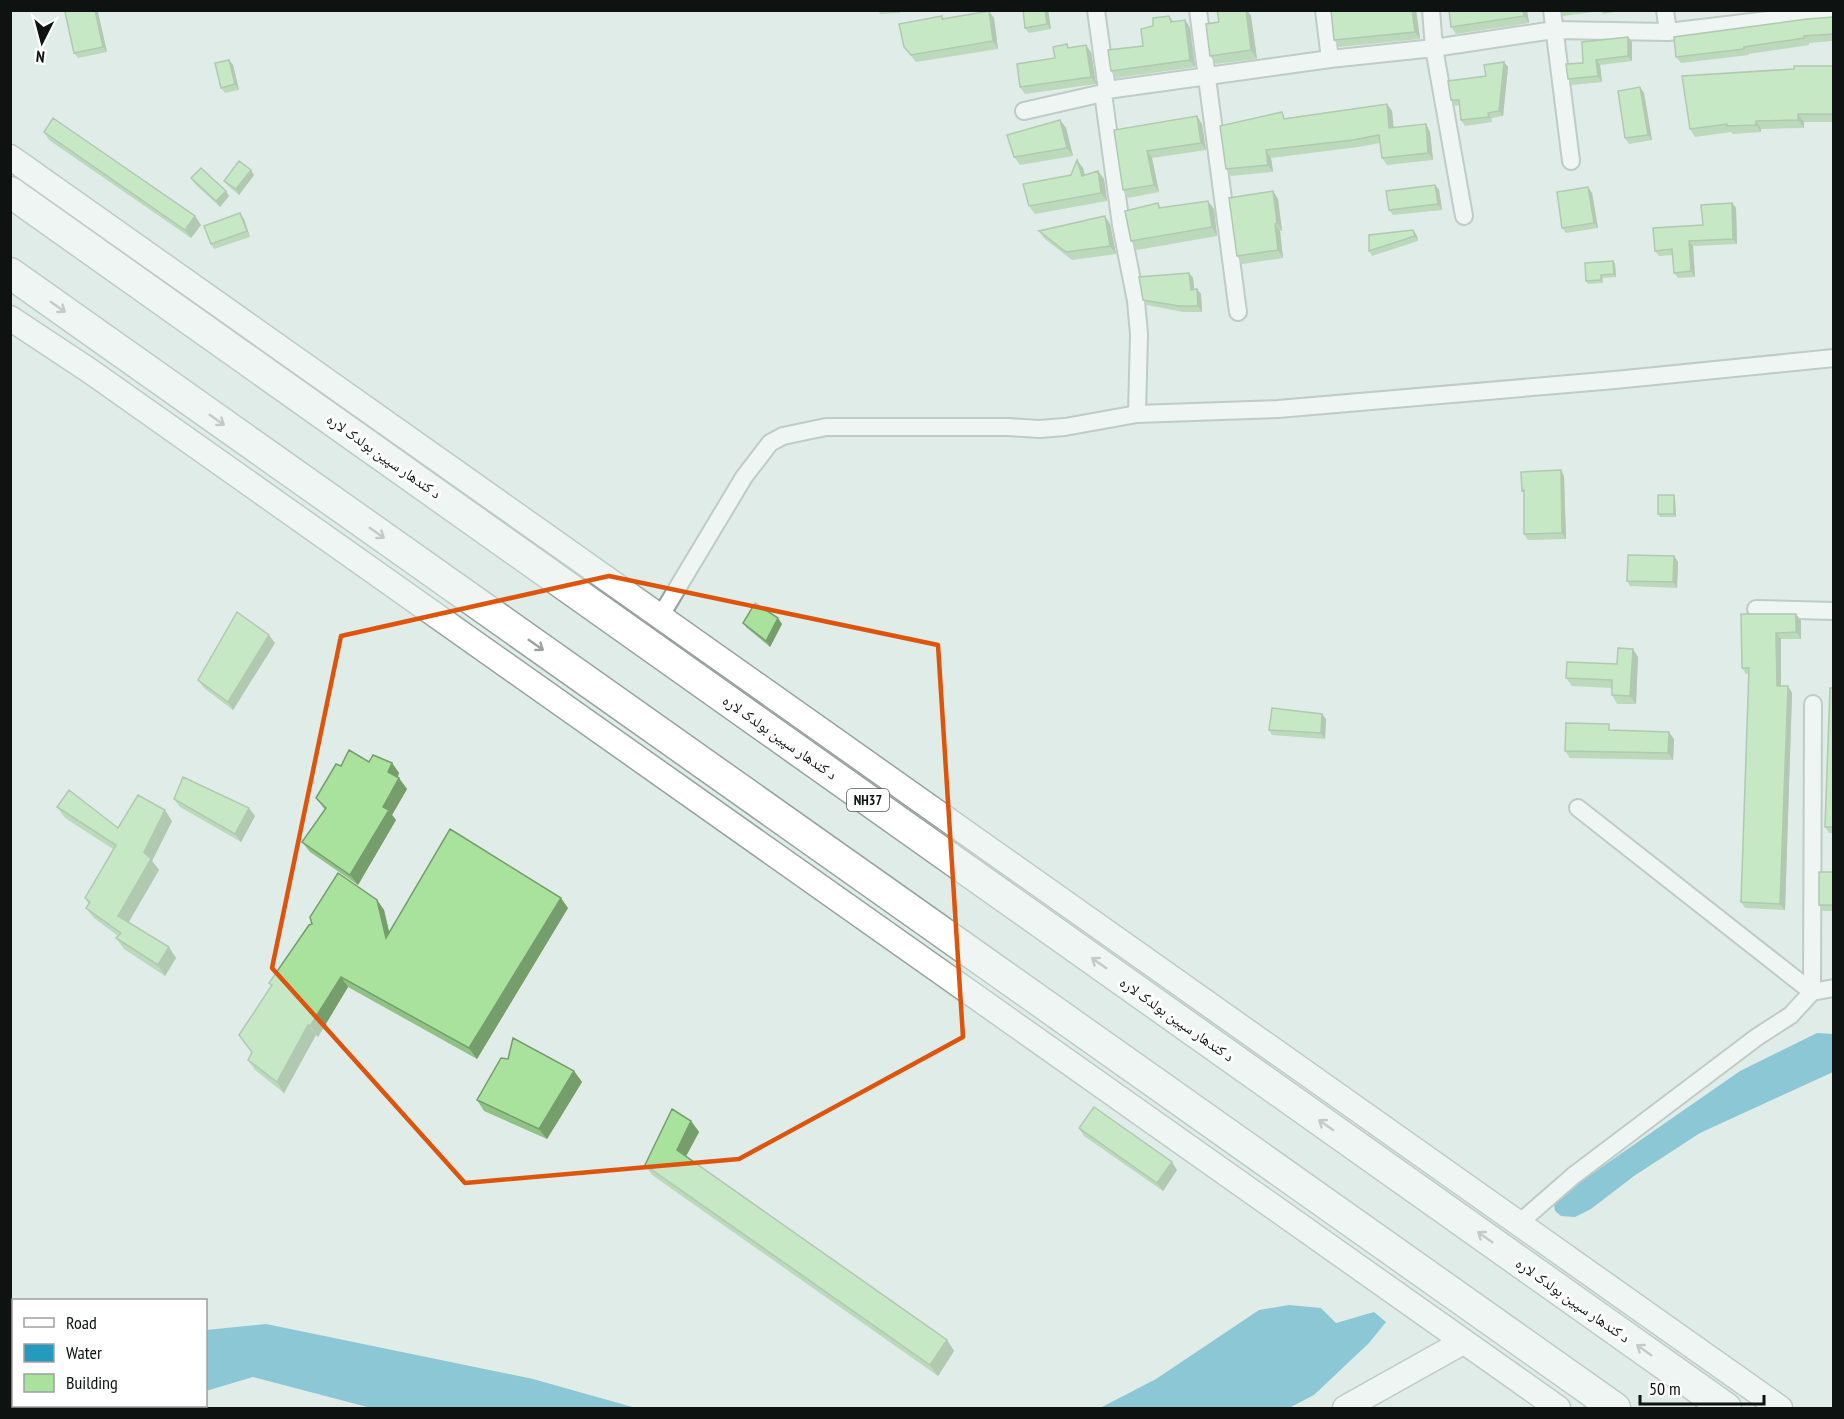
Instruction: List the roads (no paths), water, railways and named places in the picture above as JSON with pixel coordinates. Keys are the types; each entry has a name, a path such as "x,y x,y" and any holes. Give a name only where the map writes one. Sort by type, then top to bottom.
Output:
{"highway":[{"name":"د کندهار سپین بولدک لاره","path":"10,192 1726,1408"},
{"path":"10,273 1615,1408"}],"street":[{"path":"1096,10 1121,225 1136,301 1139,345 1137,414"},
{"path":"1198,10 1238,312"},
{"path":"1324,10 1330,59"},
{"path":"1431,10 1434,48 1464,216"},
{"path":"1552,10 1571,161"},
{"path":"1665,10 1668,32"},
{"path":"1024,111 1105,91 1207,75 1434,48 1554,30 1668,32 1779,14 1833,12"},
{"path":"10,157 1779,1408"},
{"path":"10,318 109,384 1558,1408"},
{"path":"660,617 744,477 770,443 783,436 826,427 1039,429 1065,427 1137,414 1278,409 1615,380 1833,358"},
{"path":"1756,609 1833,611"},
{"path":"1812,992 1813,704"},
{"path":"1578,808 1812,992"},
{"path":"1518,1224 1582,1169 1757,1037 1791,1015 1812,992 1833,988"},
{"path":"1345,1408 1463,1342"}],"water":[{"path":"1817,1033 1833,1034 1833,1072 1700,1133 1634,1176 1591,1209 1575,1217 1561,1216 1555,1211 1554,1204 1560,1196 1740,1071"},
{"path":"1289,1305 1321,1308 1336,1323 1374,1312 1386,1322 1369,1343 1314,1395 1289,1408 1100,1408 1156,1379 1259,1310"},
{"path":"266,1324 533,1379 636,1408 371,1408 253,1377 207,1391 207,1330"},
{"path":"11,1371 12,1407 148,1407 11,1408"}]}
